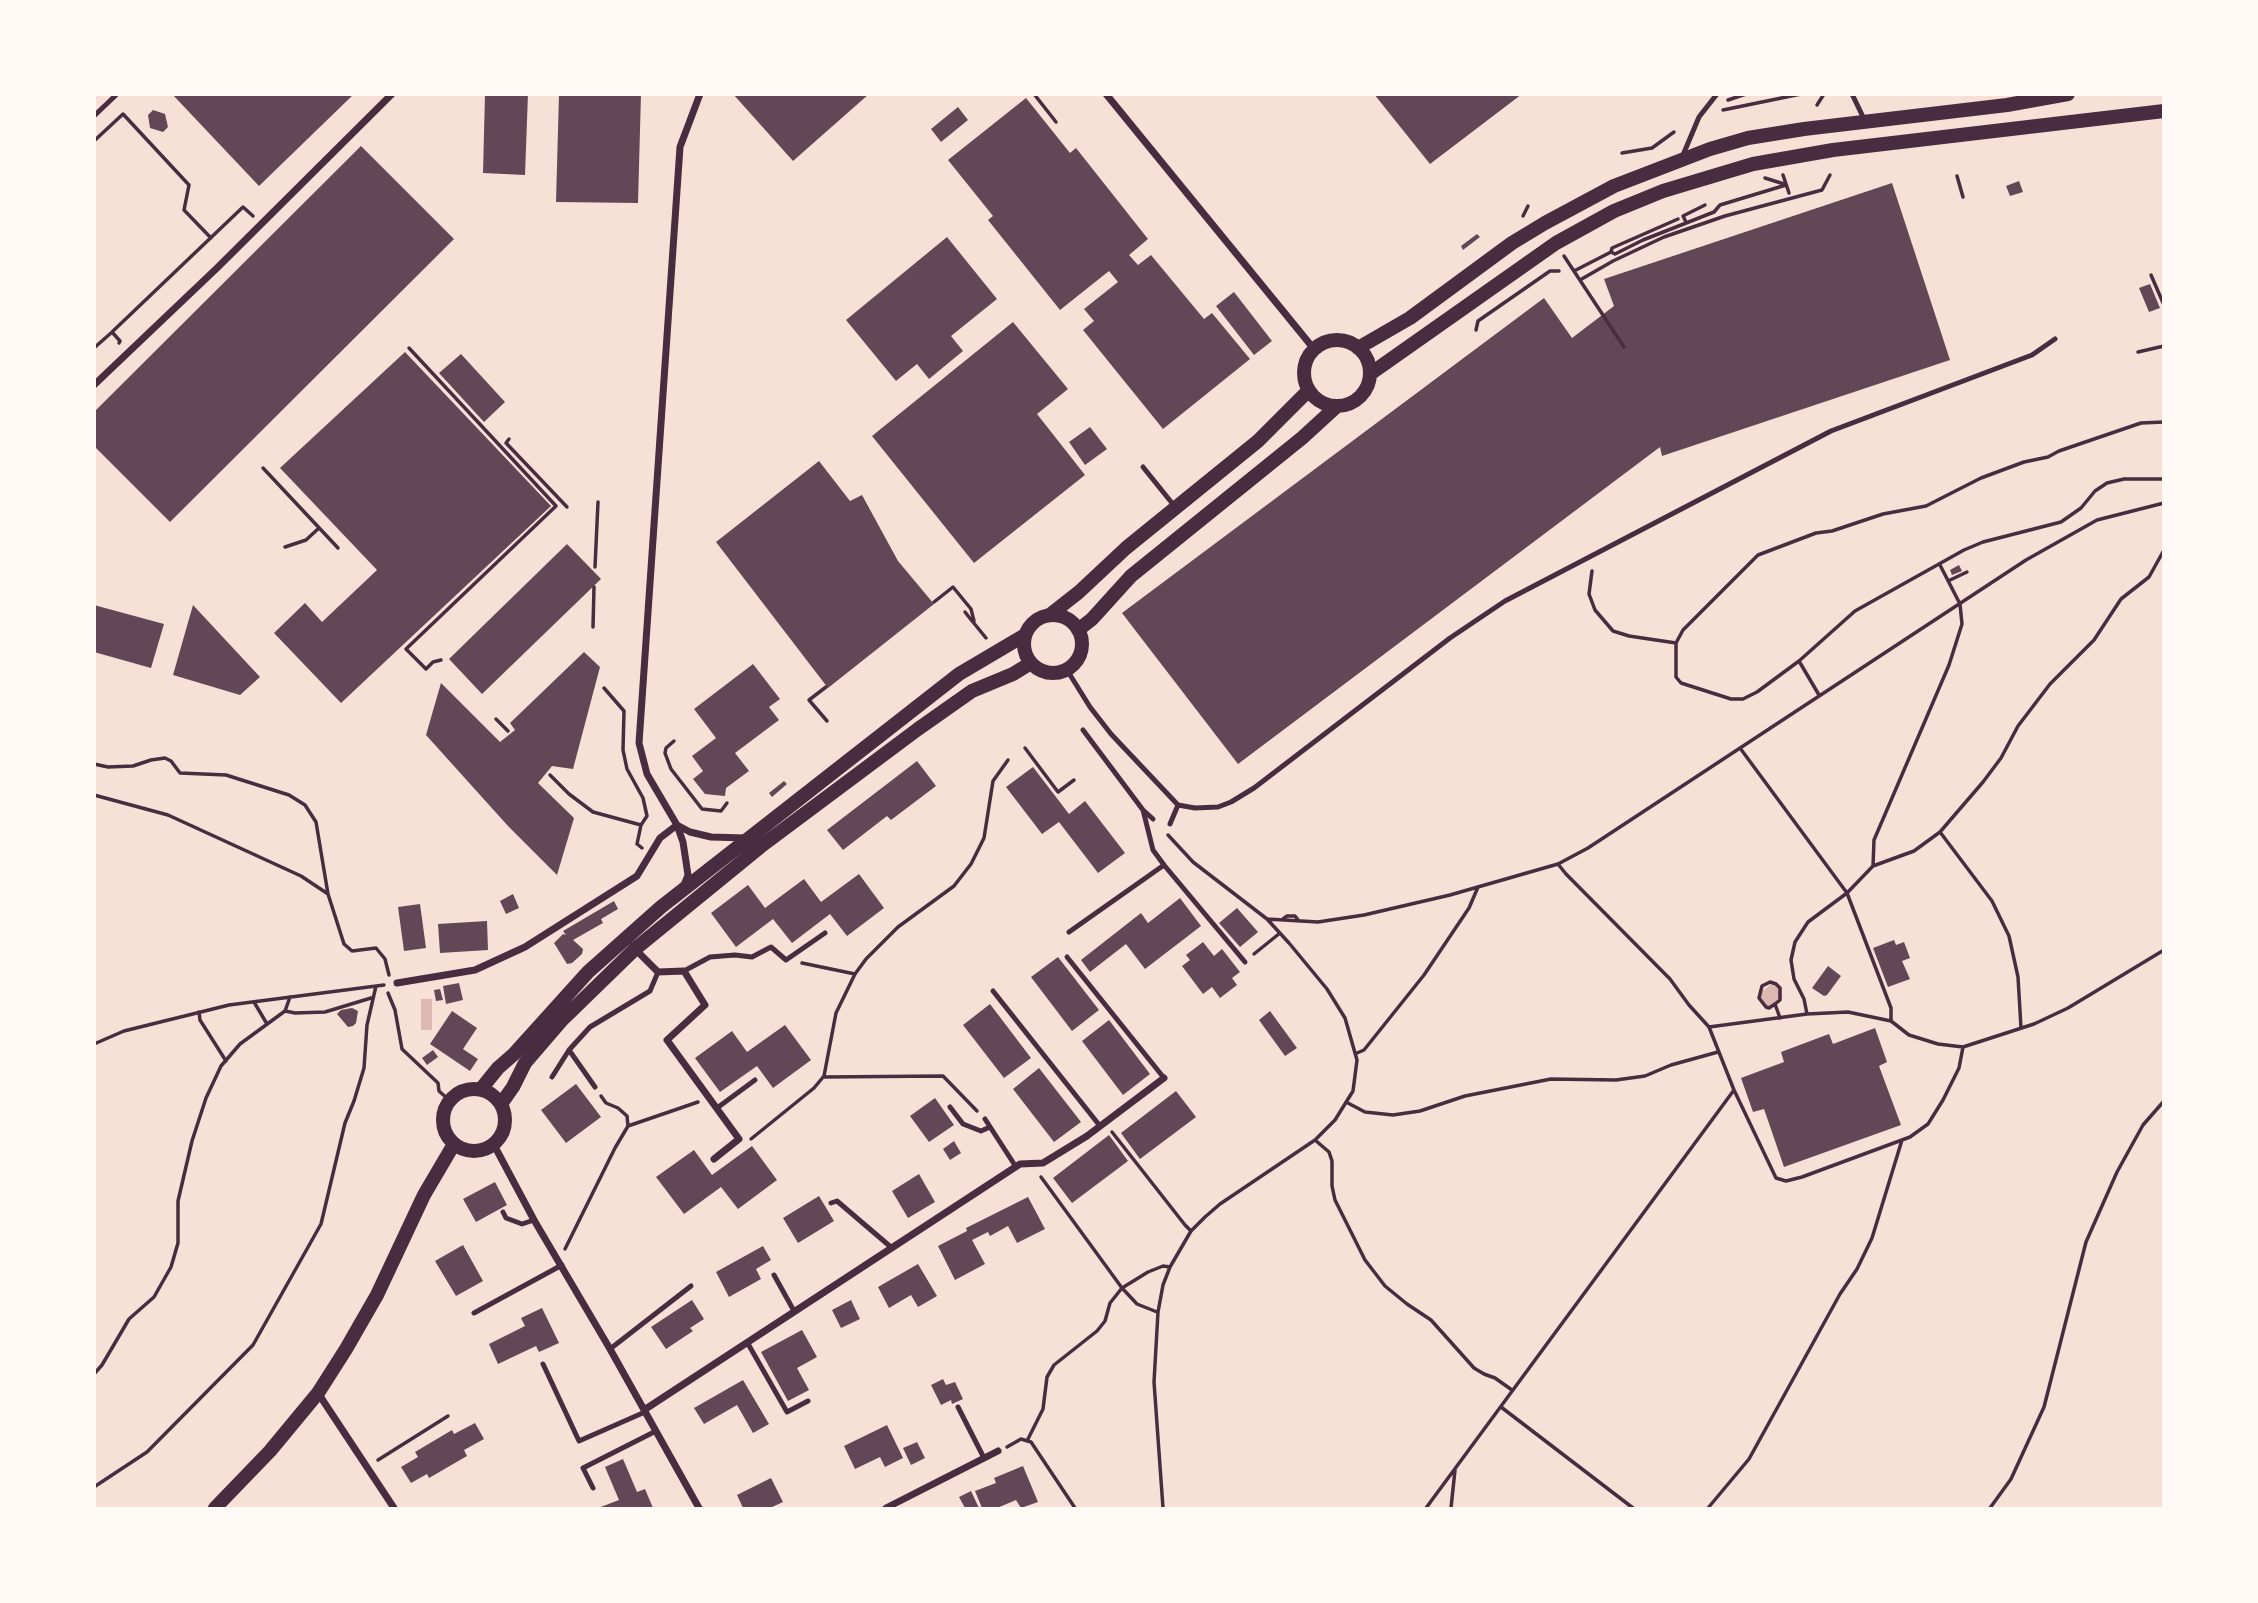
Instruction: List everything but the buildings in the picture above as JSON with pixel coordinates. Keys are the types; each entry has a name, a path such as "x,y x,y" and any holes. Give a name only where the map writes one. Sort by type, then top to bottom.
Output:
{"main road":[{"path":"1358,348 1410,318 1512,243 1545,223 1614,186 1681,160 1748,138 2007,105 2068,94"},
{"path":"1370,374 1556,243 1614,211 1664,191 1753,164 1833,150 2164,111"},
{"path":"1079,630 1131,576 1302,438 1336,406 1353,402 1360,397 1370,374 1368,362 1358,348 1337,340 1314,349 1304,372 1309,390 1320,401 1336,406"},
{"path":"1051,614 1065,618 1079,630 1082,640 1081,652 1076,662 1067,670 1049,674 1031,663 1023,646 1025,635 1034,621 1051,614 1079,592 1126,548 1258,441 1309,390"},
{"path":"481,1089 588,972 682,890 959,674 1025,635"},
{"path":"501,1104 525,1063 562,1020 635,948 760,847 953,704 982,685 1013,674 1031,663"},
{"path":"481,1089 501,1104 506,1123 500,1138 494,1144 474,1152 454,1144 445,1132 443,1116 450,1101 462,1091 481,1089"},
{"path":"215,1508 270,1451 318,1393 377,1296 424,1195 454,1144"}],"street":[{"path":"94,385 261,225 392,94"},
{"path":"682,890 688,875 686,854 677,825 647,774 639,743 639,731 680,147 700,94"},
{"path":"1106,94 1314,349"},
{"path":"677,825 690,832 711,837 747,838"},
{"path":"391,984 481,968 525,947 637,876 660,838 677,825"},
{"path":"635,948 658,972 684,971 705,1005 667,1040 739,1139 715,1159"},
{"path":"645,1411 1020,1164 1043,1163 1164,1078"},
{"path":"494,1144 534,1220 699,1508"},
{"path":"318,1393 394,1508"},
{"path":"886,1508 998,1451"}],"lane":[{"path":"1681,160 1699,117 1717,94"},
{"path":"1852,94 1865,121"},
{"path":"94,116 116,95"},
{"path":"1067,670 1111,734 1178,805 1195,808 1217,807 1254,789 1450,638 1504,601 1831,431 2032,355 2055,339"},
{"path":"1143,467 1175,508"},
{"path":"1083,730 1143,810 1153,819"},
{"path":"1170,824 1178,805"},
{"path":"1143,810 1153,850 1245,962"},
{"path":"1069,932 1164,865"},
{"path":"684,971 710,957 752,957 771,947 786,960 825,933"},
{"path":"1067,957 1164,1078"},
{"path":"552,1077 569,1050 590,1027 650,991 658,972"},
{"path":"993,991 1102,1124"},
{"path":"569,1050 595,1087"},
{"path":"717,1108 755,1080"},
{"path":"950,1107 963,1124 981,1130 990,1127"},
{"path":"985,1119 1016,1167"},
{"path":"831,1203 837,1201 892,1248"},
{"path":"503,1212 506,1218 522,1224 534,1220"},
{"path":"474,1313 560,1263"},
{"path":"774,1275 794,1311"},
{"path":"610,1349 691,1286"},
{"path":"747,1342 788,1412 808,1401"},
{"path":"543,1364 579,1441 645,1411"},
{"path":"958,1407 984,1458"},
{"path":"593,1488 583,1468 656,1431"}],"path":[{"path":"1044,94 1036,97 1056,122"},
{"path":"1723,110 1801,94"},
{"path":"1817,105 1824,94"},
{"path":"94,141 123,114 189,186 184,209 211,238"},
{"path":"1622,153 1652,148 1674,132"},
{"path":"1580,280 1664,237 1725,216 1822,190 1830,175"},
{"path":"1956,176 1963,197"},
{"path":"1611,252 1615,254 1714,212 1720,205 1786,185 1789,192"},
{"path":"1686,222 1683,216 1705,205"},
{"path":"94,348 243,207 261,225"},
{"path":"1574,271 1611,252 1612,248 1678,219"},
{"path":"1569,265 1624,347"},
{"path":"1476,330 1478,321 1550,271 1559,271"},
{"path":"2151,275 2163,305"},
{"path":"111,350 120,341 112,332"},
{"path":"2138,352 2164,346"},
{"path":"408,348 556,506 406,649 426,669 433,662 441,660"},
{"path":"2164,422 2141,423 1981,478 1926,506 1883,514 1815,533 1758,555 1692,621 1675,643 1676,677 1681,683 1731,699 1743,699 1799,661 1855,611 1964,550 1983,542 2062,522 2107,483 2124,479 2164,479"},
{"path":"509,439 506,443 540,475 567,507"},
{"path":"263,468 338,548"},
{"path":"553,502 558,498"},
{"path":"595,567 598,502"},
{"path":"1267,919 1281,920 1287,916 1295,916 1299,921 1318,922 1364,915 1558,864 1588,848 2026,560 2097,520 2164,503"},
{"path":"285,547 306,540 319,527"},
{"path":"1807,1014 1804,999 1794,979 1791,960 1795,942 1808,922 1847,893 1873,866 1914,850 1940,832 2001,758 2018,726 2050,684 2094,640 2121,599 2149,577 2164,550"},
{"path":"508,552 513,558"},
{"path":"1873,866 1874,840 1949,665 1962,624 1960,604 1940,565"},
{"path":"1592,571 1589,594 1595,610 1613,631 1675,643"},
{"path":"1948,581 1967,572"},
{"path":"593,627 594,587"},
{"path":"934,602 953,587 971,609 974,621 965,612"},
{"path":"1799,661 1819,695"},
{"path":"825,687 809,700 827,721"},
{"path":"496,719 508,731"},
{"path":"674,741 666,748 665,753 671,769 702,809 721,811 727,803"},
{"path":"1025,748 1058,792 1074,780"},
{"path":"1740,748 1847,893 1891,1009 1891,1021"},
{"path":"94,764 108,768 165,758 180,772 226,775 289,795 305,805 316,822 328,894 344,944 352,951 376,948 386,959 391,984 390,1002 395,1010 402,1049 438,1083 439,1091 450,1101"},
{"path":"739,1139 753,1139 814,1088 823,1077 836,1013 855,974 898,926 954,886 971,864 984,838 993,780 1008,760"},
{"path":"550,775 593,812 641,825 637,844 644,849"},
{"path":"673,791 682,783"},
{"path":"94,795 168,815 301,876 328,894"},
{"path":"1153,819 1193,862 1267,919 1280,933 1327,989 1345,1018 1357,1055 1353,1091 1335,1121 1315,1140 1220,1204 1191,1231 1170,1267 1163,1285 1158,1312 1154,1382 1163,1508"},
{"path":"1940,832 1992,901 2009,936 2018,977 2021,1028"},
{"path":"1558,864 1670,979 1709,1027 1734,1090 1776,1178 1786,1181 1902,1140 1928,1124 1959,1068 1963,1047"},
{"path":"1357,1055 1371,1042 1424,975 1469,908 1478,886"},
{"path":"1245,962 1280,933"},
{"path":"1709,1027 1807,1014 1848,1012 1891,1021 1909,1035 1938,1045 1963,1047 2021,1028 2068,1008 2164,950"},
{"path":"786,960 855,974"},
{"path":"1770,982 1780,988 1780,1000 1775,1004 1766,1007 1759,998 1762,986 1770,982"},
{"path":"94,1044 124,1031 199,1012 391,984"},
{"path":"94,1487 147,1452 253,1345 321,1224 345,1122 364,1068 371,998 376,986"},
{"path":"94,1374 129,1319 154,1297 171,1267 178,1243 178,1201 192,1141 206,1098 226,1060 240,1044 285,1011 290,997"},
{"path":"285,1011 325,1012 371,998"},
{"path":"254,1002 267,1024"},
{"path":"1775,1004 1780,1018"},
{"path":"199,1012 200,1020 226,1060"},
{"path":"1346,1102 1365,1112 1393,1115 1420,1111 1465,1096 1551,1079 1616,1080 1645,1076 1671,1065 1718,1052"},
{"path":"823,1077 943,1076 985,1119"},
{"path":"560,1263 628,1126 627,1116 606,1103 595,1087"},
{"path":"1426,1508 1734,1090"},
{"path":"628,1126 709,1098"},
{"path":"1990,1508 2011,1479 2045,1406 2086,1242 2117,1172 2143,1125 2164,1101"},
{"path":"1102,1124 1191,1231"},
{"path":"1315,1140 1329,1152 1332,1161 1335,1200 1365,1260 1385,1286 1431,1320 1474,1367 1513,1390"},
{"path":"1708,1508 1749,1459 1821,1327 1857,1269 1872,1238 1902,1140"},
{"path":"1031,1164 1122,1288 1137,1304 1158,1312"},
{"path":"1027,1441 1043,1409 1047,1377 1054,1365 1097,1331 1105,1321 1110,1303 1122,1288 1148,1272 1163,1266 1170,1267"},
{"path":"1501,1407 1633,1508"},
{"path":"367,1467 448,1416"},
{"path":"998,1451 1021,1440 1031,1442 1075,1508"},
{"path":"1451,1508 1455,1468"}],"shaded area":[{"path":"421,999 432,999 432,1030 421,1030"}],"waterway":[{"path":"1770,1004 1765,1002 1763,995 1771,988 1775,989 1778,996 1773,1001 1770,1000 1766,996 1768,991 1774,991 1776,994 1772,999 1768,994 1773,993 1772,996"}]}
